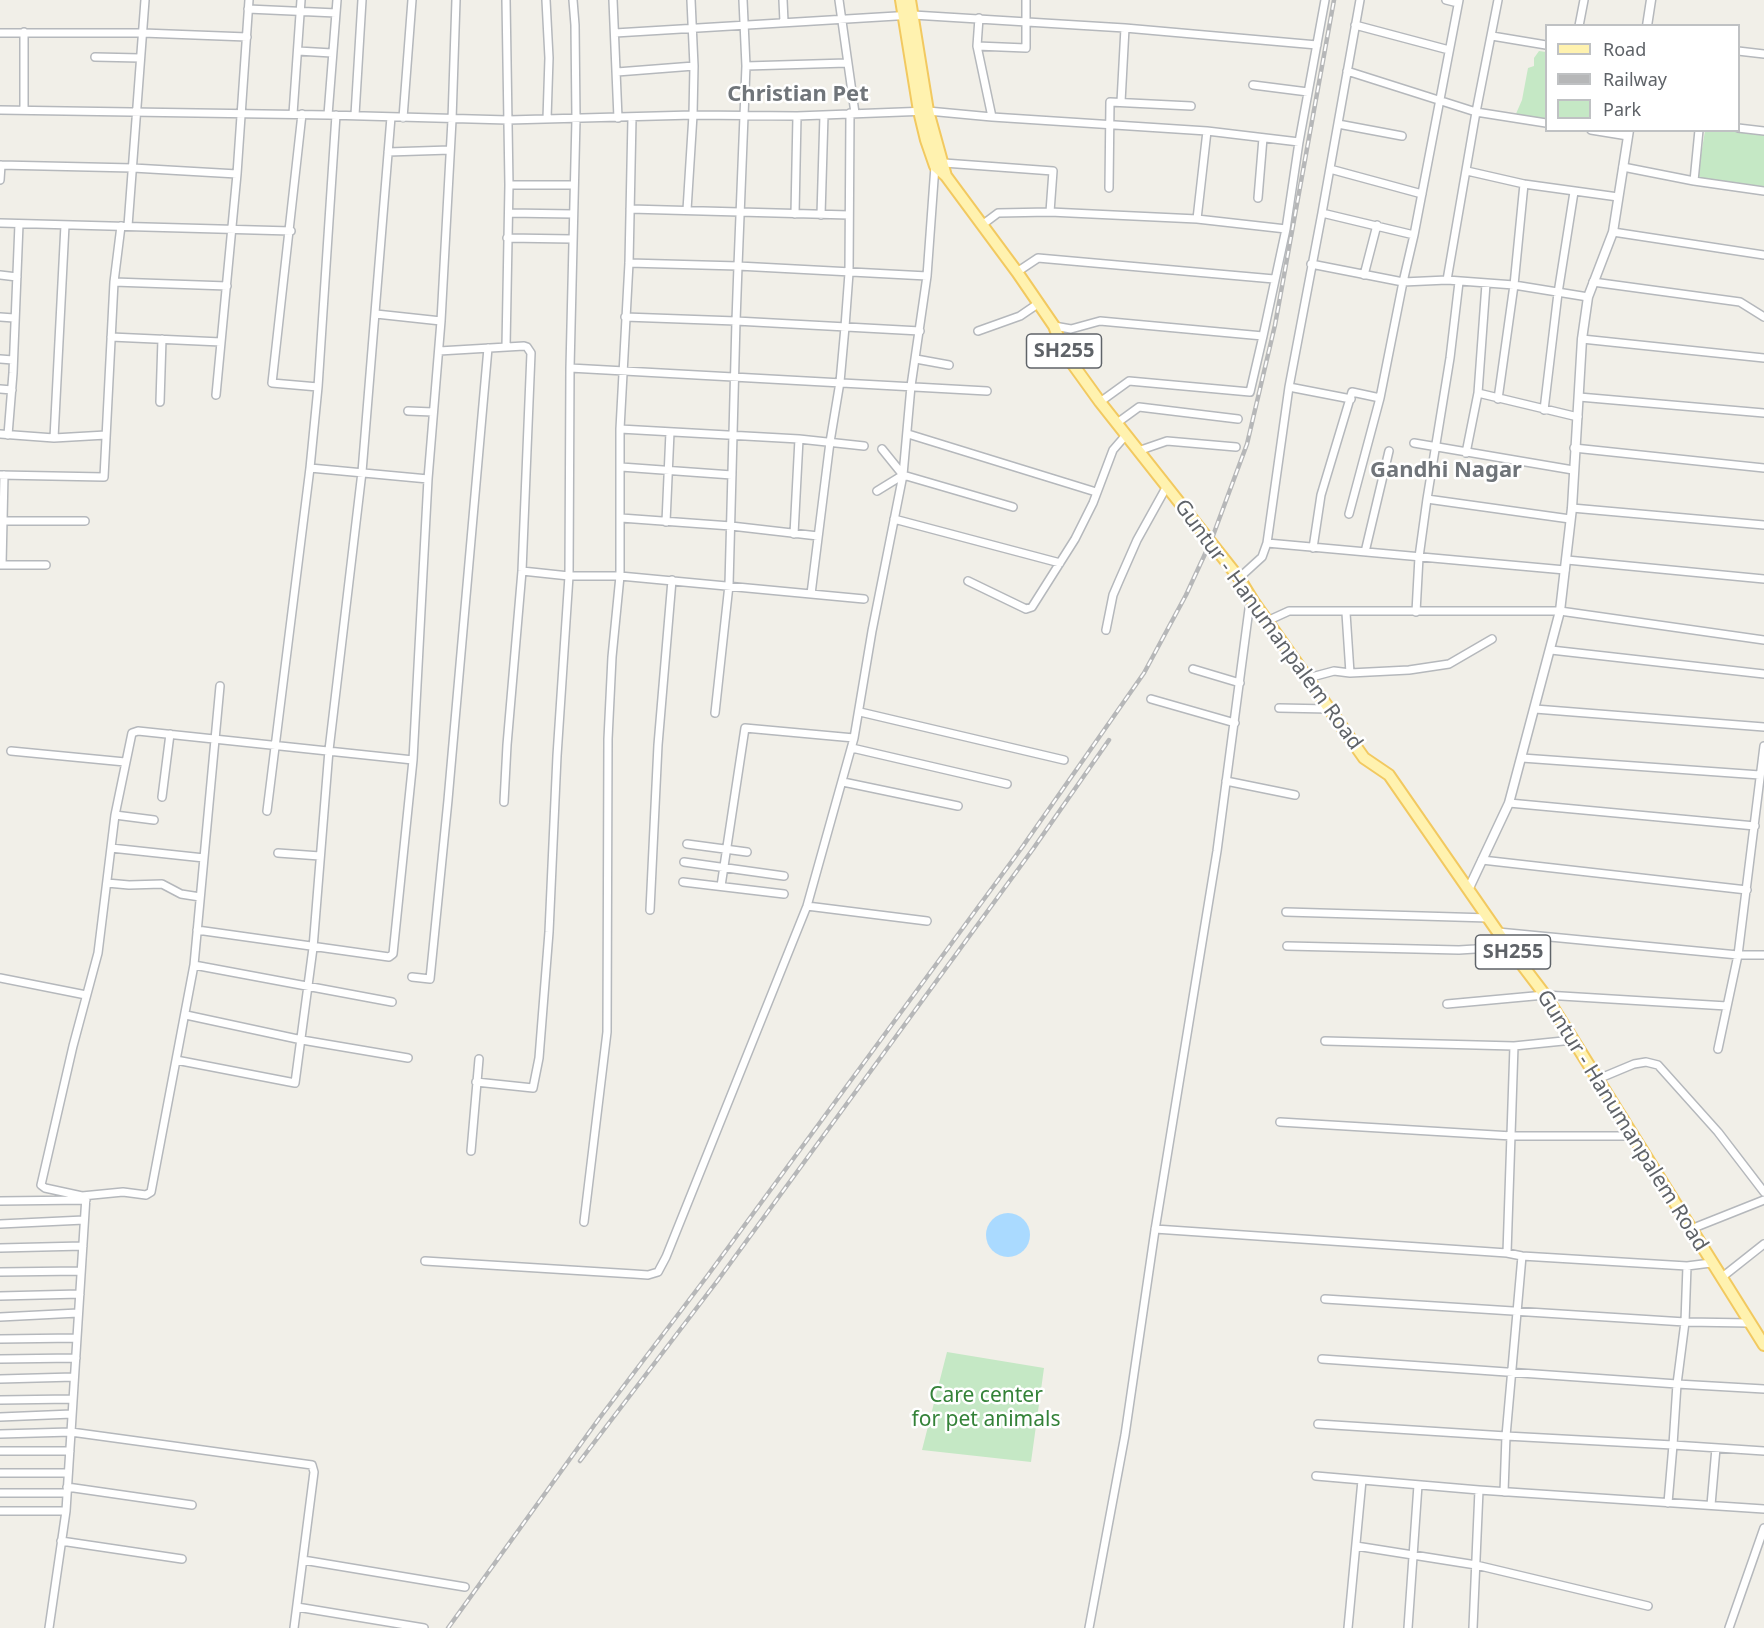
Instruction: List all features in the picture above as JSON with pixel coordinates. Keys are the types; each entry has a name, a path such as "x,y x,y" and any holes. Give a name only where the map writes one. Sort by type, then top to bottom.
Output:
{"main road":[{"name":"Guntur - Hanumanpalem Road","path":"901,0 908,15 924,111 933,133 940,165 946,176 1039,303 1054,326 1064,352 1138,451 1239,578 1364,758 1389,775 1545,995 1764,1345"},
{"name":"Guntur - Hanumanpalem Road","path":"908,15 910,0"}],"street":[{"path":"46,566 1,566 2,475 104,477 114,282 133,168 135,112 146,0"},
{"path":"216,395 237,174 249,0"},
{"path":"293,114 301,0"},
{"path":"267,811 318,387 332,115 332,53 337,0"},
{"path":"355,115 362,0"},
{"path":"403,118 412,0"},
{"path":"197,930 313,948 393,956 413,760 428,479 441,321 456,0"},
{"path":"506,0 509,185 506,347"},
{"path":"546,0 549,58 547,119"},
{"path":"476,1082 533,1088 539,1058 549,932 557,756 569,576 570,368 576,119 573,0"},
{"path":"613,0 618,118"},
{"path":"687,210 694,66 691,0"},
{"path":"715,713 729,585 738,212 746,66 743,0"},
{"path":"783,0 784,22"},
{"path":"811,594 840,382 849,273 853,113 839,0"},
{"path":"978,46 1026,48 1026,0"},
{"path":"1101,402 1129,381 1250,392 1286,229 1325,0"},
{"path":"1239,578 1262,557 1267,543 1288,387 1360,0"},
{"path":"1349,514 1380,398 1422,194 1458,2 1446,0"},
{"path":"1447,280 1498,0"},
{"path":"1579,24 1584,0"},
{"path":"1647,24 1651,0"},
{"path":"248,9 336,13"},
{"path":"615,33 908,15 1125,28 1317,45"},
{"path":"979,18 978,46 992,117"},
{"path":"1355,25 1449,50"},
{"path":"1121,102 1125,28"},
{"path":"24,32 24,110"},
{"path":"0,33 143,33 247,37"},
{"path":"1492,36 1545,45"},
{"path":"298,51 332,53"},
{"path":"1740,51 1764,54"},
{"path":"95,57 140,58"},
{"path":"746,66 847,63"},
{"path":"617,72 694,66"},
{"path":"1347,71 1476,112 1545,123"},
{"path":"1253,85 1308,93"},
{"path":"1109,188 1110,102 1191,106"},
{"path":"0,110 355,115 452,120 693,115 797,116 924,111 1207,131 1299,142"},
{"path":"302,114 291,231 272,383 318,387"},
{"path":"821,215 824,115"},
{"path":"795,214 797,116"},
{"path":"176,1060 295,1083 313,948 329,750 362,472 391,117"},
{"path":"584,1222 607,1032 608,739 612,657 620,576 620,429 629,263 632,118"},
{"path":"1338,124 1402,136"},
{"path":"1740,128 1764,131"},
{"path":"1197,219 1207,131"},
{"path":"1694,181 1699,132"},
{"path":"1469,888 1509,803 1560,611 1572,508 1582,339 1588,297 1613,232 1629,133"},
{"path":"1258,198 1263,138"},
{"path":"388,152 450,150"},
{"path":"0,180 1,165 133,168 237,174"},
{"path":"425,1262 634,1275 658,1272 807,906 852,748 860,712 872,631 903,476 911,386 940,165 1053,171 1050,212"},
{"path":"1623,167 1694,181 1764,191"},
{"path":"1330,169 1422,194"},
{"path":"1467,171 1524,184 1618,197"},
{"path":"1498,399 1514,285 1524,184"},
{"path":"509,185 573,185"},
{"path":"1544,410 1558,293 1574,192"},
{"path":"630,209 849,215"},
{"path":"982,225 998,213 1050,212 1197,219 1286,229"},
{"path":"509,213 573,214"},
{"path":"1322,213 1414,235"},
{"path":"0,223 291,231"},
{"path":"20,224 12,390 4,435 54,438 106,435"},
{"path":"54,438 65,225"},
{"path":"1364,275 1377,225"},
{"path":"1613,232 1764,255"},
{"path":"507,238 572,239"},
{"path":"1017,272 1038,258 1274,279"},
{"path":"629,263 927,276"},
{"path":"1311,264 1403,282 1447,280 1514,285 1588,297"},
{"path":"0,275 17,277"},
{"path":"114,282 227,286"},
{"path":"1416,612 1419,556 1450,358 1459,282"},
{"path":"1593,282 1740,302 1764,317"},
{"path":"1466,453 1478,393 1486,284"},
{"path":"978,331 1020,316 1039,303"},
{"path":"376,314 441,321"},
{"path":"0,317 14,318"},
{"path":"625,317 920,331"},
{"path":"1054,326 1071,329 1100,321 1263,336"},
{"path":"111,336 221,342"},
{"path":"160,402 162,339"},
{"path":"1582,339 1764,358"},
{"path":"439,351 524,346 531,353 522,571 504,802"},
{"path":"412,977 430,978 488,348"},
{"path":"0,359 13,360"},
{"path":"916,359 949,364"},
{"path":"570,368 987,391"},
{"path":"1288,387 1351,399"},
{"path":"0,389 12,390"},
{"path":"1313,548 1321,495 1352,392 1380,398"},
{"path":"1478,393 1578,417"},
{"path":"1579,397 1764,413"},
{"path":"1117,423 1139,408 1238,419"},
{"path":"408,411 433,412"},
{"path":"620,429 799,439 864,446"},
{"path":"666,522 670,432"},
{"path":"908,434 1096,492"},
{"path":"968,581 1028,609 1034,605 1089,511 1113,450 1126,435"},
{"path":"794,534 799,439"},
{"path":"1138,451 1167,441 1236,447"},
{"path":"1414,443 1573,470"},
{"path":"1574,448 1764,468"},
{"path":"882,449 903,476 1013,507"},
{"path":"1365,552 1389,451"},
{"path":"621,467 732,475"},
{"path":"310,468 428,479"},
{"path":"877,491 903,476"},
{"path":"1106,630 1113,595 1137,540 1167,486"},
{"path":"1427,499 1570,519"},
{"path":"1572,508 1764,525"},
{"path":"621,518 731,525 818,536"},
{"path":"894,519 1060,564"},
{"path":"1,521 85,521"},
{"path":"1267,543 1565,570"},
{"path":"1567,560 1764,579"},
{"path":"522,571 569,576 620,576 672,580 864,599"},
{"path":"650,910 658,745 672,580"},
{"path":"1089,1628 1125,1435 1155,1229 1217,852 1249,609 1253,601"},
{"path":"1267,621 1289,611 1346,613 1560,611 1764,640"},
{"path":"1346,613 1350,673"},
{"path":"1308,678 1334,671 1350,673 1409,670 1449,664 1491,639"},
{"path":"1551,650 1764,675"},
{"path":"1193,669 1240,683"},
{"path":"0,1201 86,1198 123,1192 146,1195 151,1192 194,965 220,686"},
{"path":"1151,699 1235,723"},
{"path":"1279,708 1329,710"},
{"path":"1535,709 1764,727"},
{"path":"860,712 1064,760"},
{"path":"721,886 745,728 854,738"},
{"path":"86,1198 42,1187 41,1182 98,953 115,815 132,733 138,731 275,744 413,760"},
{"path":"162,797 170,734"},
{"path":"1718,1049 1738,955 1764,746"},
{"path":"852,748 1007,783"},
{"path":"10,751 125,762"},
{"path":"1522,758 1760,775"},
{"path":"1227,781 1295,795"},
{"path":"843,782 958,806"},
{"path":"1509,803 1755,826"},
{"path":"115,815 154,820"},
{"path":"687,844 747,852"},
{"path":"111,848 204,858"},
{"path":"278,853 320,856"},
{"path":"1482,860 1747,890"},
{"path":"684,862 784,876"},
{"path":"683,882 784,894"},
{"path":"107,884 162,884 181,894 200,897"},
{"path":"807,906 927,921"},
{"path":"1286,912 1489,918"},
{"path":"1287,946 1459,950 1501,936 1764,956"},
{"path":"194,965 392,1002"},
{"path":"0,978 86,994"},
{"path":"1447,1004 1545,995 1728,1006"},
{"path":"186,1015 302,1040 408,1058"},
{"path":"1325,1041 1514,1046 1573,1040"},
{"path":"1507,1253 1514,1046"},
{"path":"471,1151 479,1059"},
{"path":"1598,1079 1635,1064 1647,1062 1658,1065 1718,1132 1764,1192"},
{"path":"1280,1122 1512,1136 1635,1136"},
{"path":"49,1628 66,1511 86,1198"},
{"path":"1692,1229 1764,1200"},
{"path":"0,1224 84,1220"},
{"path":"1155,1229 1507,1253 1522,1256 1687,1266 1711,1263"},
{"path":"1721,1278 1764,1244"},
{"path":"0,1248 83,1246"},
{"path":"1504,1492 1506,1436 1522,1256"},
{"path":"1668,1503 1677,1384 1685,1322 1687,1266"},
{"path":"0,1272 81,1271"},
{"path":"0,1296 80,1294"},
{"path":"1325,1299 1685,1322 1751,1323"},
{"path":"0,1317 78,1313"},
{"path":"0,1339 77,1338"},
{"path":"0,1359 76,1358"},
{"path":"1322,1359 1764,1389"},
{"path":"0,1379 74,1377"},
{"path":"0,1400 73,1399"},
{"path":"0,1417 72,1414"},
{"path":"1318,1424 1764,1451"},
{"path":"0,1434 70,1432 312,1466 314,1472 294,1628"},
{"path":"1711,1505 1716,1448"},
{"path":"0,1451 70,1450"},
{"path":"0,1473 68,1473"},
{"path":"1316,1476 1504,1492 1764,1509"},
{"path":"1348,1628 1362,1480"},
{"path":"1408,1628 1419,1485"},
{"path":"0,1493 67,1490 192,1505"},
{"path":"1473,1628 1479,1490"},
{"path":"0,1511 66,1511"},
{"path":"1729,1628 1764,1528"},
{"path":"61,1541 182,1559"},
{"path":"1356,1546 1476,1565 1648,1606"},
{"path":"303,1560 465,1587"},
{"path":"297,1606 424,1628"}],"green space":[{"path":"1539,51 1545,52 1545,121 1515,116 1522,100 1528,68 1534,66 1534,58"},
{"path":"1740,130 1764,132 1764,187 1697,179 1705,132 1740,132"},
{"name":"Care center for pet animals","path":"947,1352 1044,1368 1031,1462 922,1450"}],"water":[{"path":"1008,1213 1023,1220 1030,1235 1023,1250 1008,1257 993,1250 986,1235 993,1220"}],"railway":[{"path":"448,1628 598,1420 708,1275 1023,846 1144,673 1186,595 1211,541 1247,444 1275,325 1334,0"},
{"path":"580,1461 718,1280 1033,849 1109,740"}],"district":[{"name":"Christian Pet","path":"798,95"},
{"name":"Gandhi Nagar","path":"1446,471"}]}
